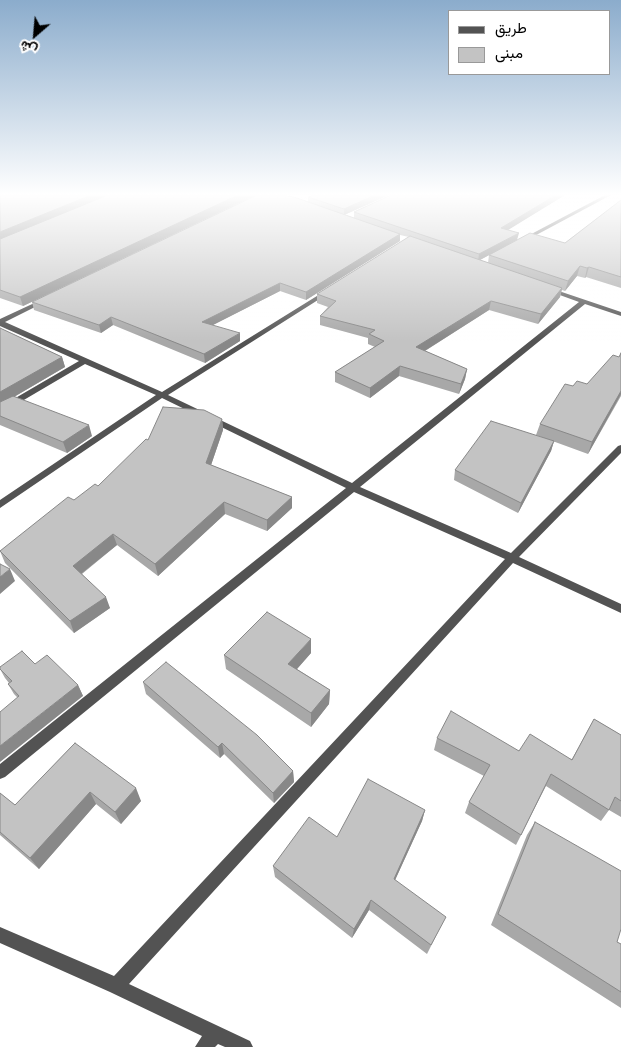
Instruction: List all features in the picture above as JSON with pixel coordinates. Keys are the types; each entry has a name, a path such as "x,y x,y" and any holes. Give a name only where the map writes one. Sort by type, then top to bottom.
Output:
{"street":[{"path":"513,246 517,244"},
{"path":"540,286 621,314"},
{"path":"0,505 162,394 332,289"},
{"path":"0,323 53,296"},
{"path":"0,772 352,486 584,301"},
{"path":"0,323 162,394 352,486 621,609"},
{"path":"0,411 84,361"},
{"path":"116,986 512,558 621,448"},
{"path":"0,935 116,986 209,1040 244,1047"}],"building":[{"path":"0,244 134,244 20,297 0,290"},
{"path":"154,244 384,244 306,292 280,283 202,322 240,333 204,354 111,317 99,325 32,302"},
{"path":"397,244 433,244 562,288 541,314 491,301 416,347 467,369 461,384 400,366 370,388 335,372 384,341 369,334 375,330 320,316 336,301 317,294"},
{"path":"449,244 498,244 479,254"},
{"path":"510,244 621,244 621,277 580,266 568,281 489,255"},
{"path":"0,328 62,357 0,392"},
{"path":"621,353 621,391 592,442 540,424 565,384 573,386 577,381 587,384 613,355 619,357"},
{"path":"13,396 89,425 63,442 0,416 0,402"},
{"path":"163,407 204,410 222,419 206,463 292,497 267,520 224,502 155,564 113,534 73,566 106,597 70,621 0,551 68,497 74,500 95,484 98,486 146,439 148,440"},
{"path":"491,421 554,441 521,503 455,470"},
{"path":"0,564 10,569 0,577"},
{"path":"267,612 311,639 288,664 330,690 311,713 224,655"},
{"path":"22,651 35,664 47,655 78,685 0,746 0,712 19,696 8,684 12,681 0,667"},
{"path":"166,662 257,735 293,771 273,793 222,743 218,747 143,682"},
{"path":"451,711 519,751 530,734 572,760 594,719 621,735 621,801 615,797 609,810 551,774 521,835 469,802 490,765 437,738"},
{"path":"75,743 136,788 115,812 90,792 30,858 0,832 0,793 15,805"},
{"path":"368,779 425,810 394,879 446,917 431,945 371,900 354,929 273,866 309,817 337,837"},
{"path":"535,822 621,871 621,929 617,942 621,944 621,992 498,914"}]}
